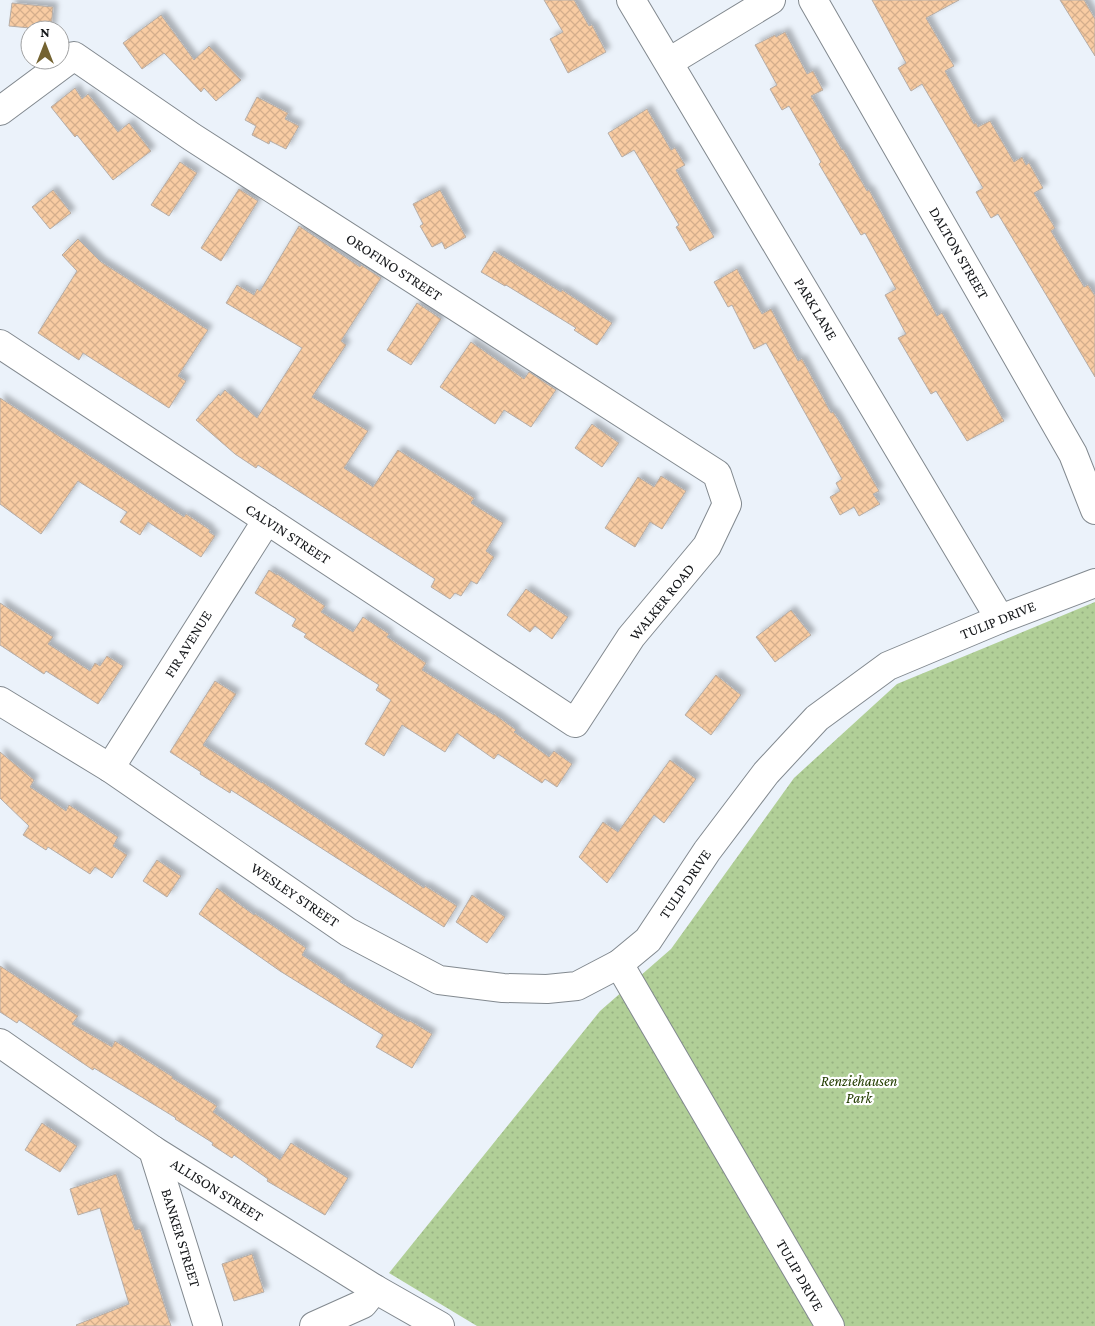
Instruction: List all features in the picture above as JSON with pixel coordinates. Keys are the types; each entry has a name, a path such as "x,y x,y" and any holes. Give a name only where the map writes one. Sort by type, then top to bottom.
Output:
{"street":[{"name":"PARK LANE","path":"631,0 1000,619"},
{"path":"669,62 771,0"},
{"name":"DALTON STREET","path":"813,0 1073,454 1095,510"},
{"name":"OROFINO STREET","path":"0,111 74,56 192,137 717,474"},
{"name":"CALVIN STREET","path":"0,344 575,723"},
{"name":"WALKER ROAD","path":"575,723 631,637 707,546 727,504 717,474"},
{"name":"FIR AVENUE","path":"110,768 267,520"},
{"name":"TULIP DRIVE","path":"830,1326 619,964 648,940 707,851 766,773 818,718 888,666 1000,619 1095,583"},
{"name":"WESLEY STREET","path":"0,701 110,768 348,932 439,980 503,988 547,989 577,986 619,964"},
{"name":"ALLISON STREET","path":"0,1043 153,1150 374,1290 440,1326"},
{"name":"BANKER STREET","path":"153,1150 208,1326"},
{"path":"314,1326 363,1304 374,1290"}],"green space":[{"name":"Renziehausen Park","path":"1095,602 1095,1326 477,1326 389,1273 600,1011 671,949 794,778 897,684"}],"building":[{"path":"544,0 574,0 589,26 592,25 606,52 568,73 550,39 563,32"},
{"path":"872,0 959,0 926,18 954,66 945,71 974,124 976,123 978,127 990,121 1014,162 1022,157 1026,165 1029,163 1043,188 1034,193 1055,228 1051,231 1084,287 1088,285 1095,296 1095,377 998,214 991,218 976,192 983,188 922,84 911,91 898,68 906,63"},
{"path":"1060,0 1084,0 1095,19 1095,56"},
{"path":"12,3 53,7 52,20 20,20 20,27 9,26"},
{"path":"161,15 194,60 209,46 241,80 216,101 204,88 201,92 164,53 142,69 123,43"},
{"path":"785,32 807,74 813,71 823,90 811,96 867,191 869,190 937,316 942,313 1004,421 967,441 936,391 931,394 898,338 906,334 885,295 896,289 865,233 861,235 819,164 821,162 789,106 782,110 770,89 777,85 755,45"},
{"path":"75,88 82,99 88,94 118,132 129,123 151,151 113,180 77,135 75,137 51,107"},
{"path":"257,97 288,113 285,119 299,126 286,149 270,141 269,144 252,135 256,126 245,120"},
{"path":"647,109 671,150 675,148 685,165 676,170 714,237 690,251 676,227 679,225 634,150 622,157 608,133"},
{"path":"180,162 197,173 169,216 151,205"},
{"path":"239,189 258,201 221,261 201,248"},
{"path":"53,190 71,213 50,229 32,207"},
{"path":"440,190 466,237 445,249 442,242 432,247 420,226 423,224 413,204"},
{"path":"299,226 360,267 361,265 381,278 341,341 346,345 312,397 368,431 344,468 373,487 398,450 474,498 471,503 503,523 486,551 494,557 477,584 471,581 461,596 455,593 450,599 431,587 435,579 258,465 256,468 235,454 196,420 219,394 220,396 225,390 257,418 302,348 226,303 237,285 254,295 257,289 260,291"},
{"path":"78,239 101,262 208,330 178,376 186,381 169,408 83,353 79,360 38,333 77,271 62,255"},
{"path":"494,251 561,292 562,290 612,323 597,345 574,330 576,328 481,272"},
{"path":"737,269 762,314 771,309 798,361 802,359 831,413 833,412 839,421 879,491 873,494 880,504 859,516 854,507 840,515 830,497 840,491 836,483 842,479 766,343 754,349 732,305 728,307 714,282"},
{"path":"417,303 441,319 411,365 387,350"},
{"path":"471,342 524,379 529,372 556,390 531,427 504,410 495,424 440,387"},
{"path":"0,398 184,517 186,514 210,530 209,532 215,536 201,557 148,522 140,535 120,522 127,512 78,481 41,534 0,504"},
{"path":"592,424 619,443 602,467 575,448"},
{"path":"661,476 686,491 662,529 650,522 635,547 605,528 638,477 654,487"},
{"path":"269,570 325,606 321,612 353,632 363,617 389,634 387,637 426,663 422,670 494,714 516,730 514,732 549,757 554,751 572,764 557,787 545,779 542,783 498,754 494,759 457,733 445,752 402,725 384,756 365,744 391,700 376,690 379,685 304,637 306,634 292,626 296,619 255,593"},
{"path":"526,589 568,617 552,639 535,626 530,632 507,615"},
{"path":"0,603 53,637 48,644 90,671 95,663 100,666 107,656 123,666 98,704 46,671 44,674 0,645"},
{"path":"791,610 811,635 775,662 756,637"},
{"path":"716,675 741,695 711,735 685,715"},
{"path":"215,681 236,694 203,745 424,888 425,886 457,906 444,927 231,790 230,793 200,774 201,772 170,752"},
{"path":"0,752 34,780 30,787 66,811 69,805 118,837 113,846 127,855 112,878 95,867 90,874 48,847 46,850 23,835 29,826 0,798"},
{"path":"670,760 696,779 664,823 654,815 607,883 579,857 603,822 618,832"},
{"path":"157,860 181,876 167,897 143,881"},
{"path":"217,888 254,915 306,948 302,955 341,980 340,982 395,1015 410,1021 432,1034 412,1068 376,1047 383,1035 280,971 199,914"},
{"path":"472,895 505,917 487,943 456,922"},
{"path":"0,966 78,1016 72,1024 112,1047 115,1041 217,1106 213,1112 280,1160 291,1143 348,1178 325,1215 267,1181 268,1179 234,1155 232,1158 176,1118 94,1068 93,1070 19,1020 17,1023 0,1012"},
{"path":"42,1123 77,1146 60,1172 25,1150"},
{"path":"116,1174 135,1230 140,1229 171,1326 76,1325 129,1304 100,1208 78,1215 70,1189"},
{"path":"252,1254 264,1292 234,1301 222,1264"}]}
